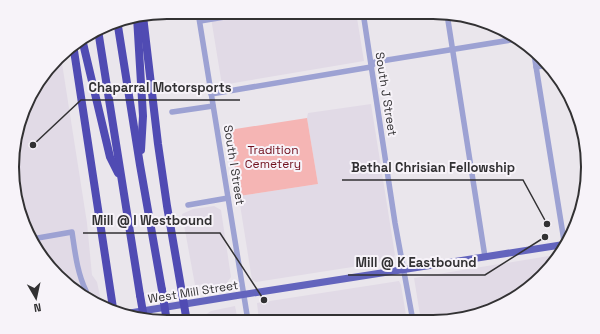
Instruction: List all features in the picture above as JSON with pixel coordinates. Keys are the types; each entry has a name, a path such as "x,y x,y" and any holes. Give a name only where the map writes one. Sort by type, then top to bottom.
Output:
{"highway":[{"path":"144,21 158,144 186,315"},
{"path":"137,22 143,116 140,165"},
{"path":"118,27 166,315"},
{"path":"99,36 143,313"},
{"path":"83,45 110,157 121,180"},
{"path":"74,52 113,305"}],"main road":[{"name":"West Mill Street","path":"137,312 486,256 558,246"}],"street":[{"path":"200,21 212,19"},
{"name":"South J Street","path":"364,19 395,223 412,315"},
{"path":"448,20 486,256"},
{"name":"South I Street","path":"200,21 247,315"},
{"path":"211,94 371,67 376,62 509,40"},
{"path":"535,59 564,235"},
{"path":"536,67 542,67"},
{"path":"172,112 213,106"},
{"path":"188,205 228,198"},
{"path":"37,238 72,232 78,270 86,290"}],"shaded area":[{"path":"211,19 357,19 364,61 222,85"},
{"path":"62,62 87,223 92,275 97,282 101,299 69,278 56,265 44,249 30,224 20,186 20,148 30,110 44,85"},
{"path":"371,104 395,255 391,261 256,282 252,280 239,196 318,184 307,118 308,113"},
{"path":"214,206 221,210 231,277 226,284 209,286 206,284 195,285 182,214 193,209"},
{"path":"551,256 538,272 507,295 490,304 452,314 420,315 414,278"},
{"path":"399,281 406,315 258,315 257,303"},
{"path":"235,306 237,315 205,315 211,311"}],"green space":[{"name":"Tradition Cemetery","path":"307,118 318,184 239,196 229,130"}],"place":[{"name":"Chaparral Motorsports","path":"33,145"},
{"name":"Bethal Chrisian Fellowship","path":"547,224"},
{"name":"Mill @ K Eastbound","path":"545,237"},
{"name":"Mill @ I Westbound","path":"264,300"}]}
